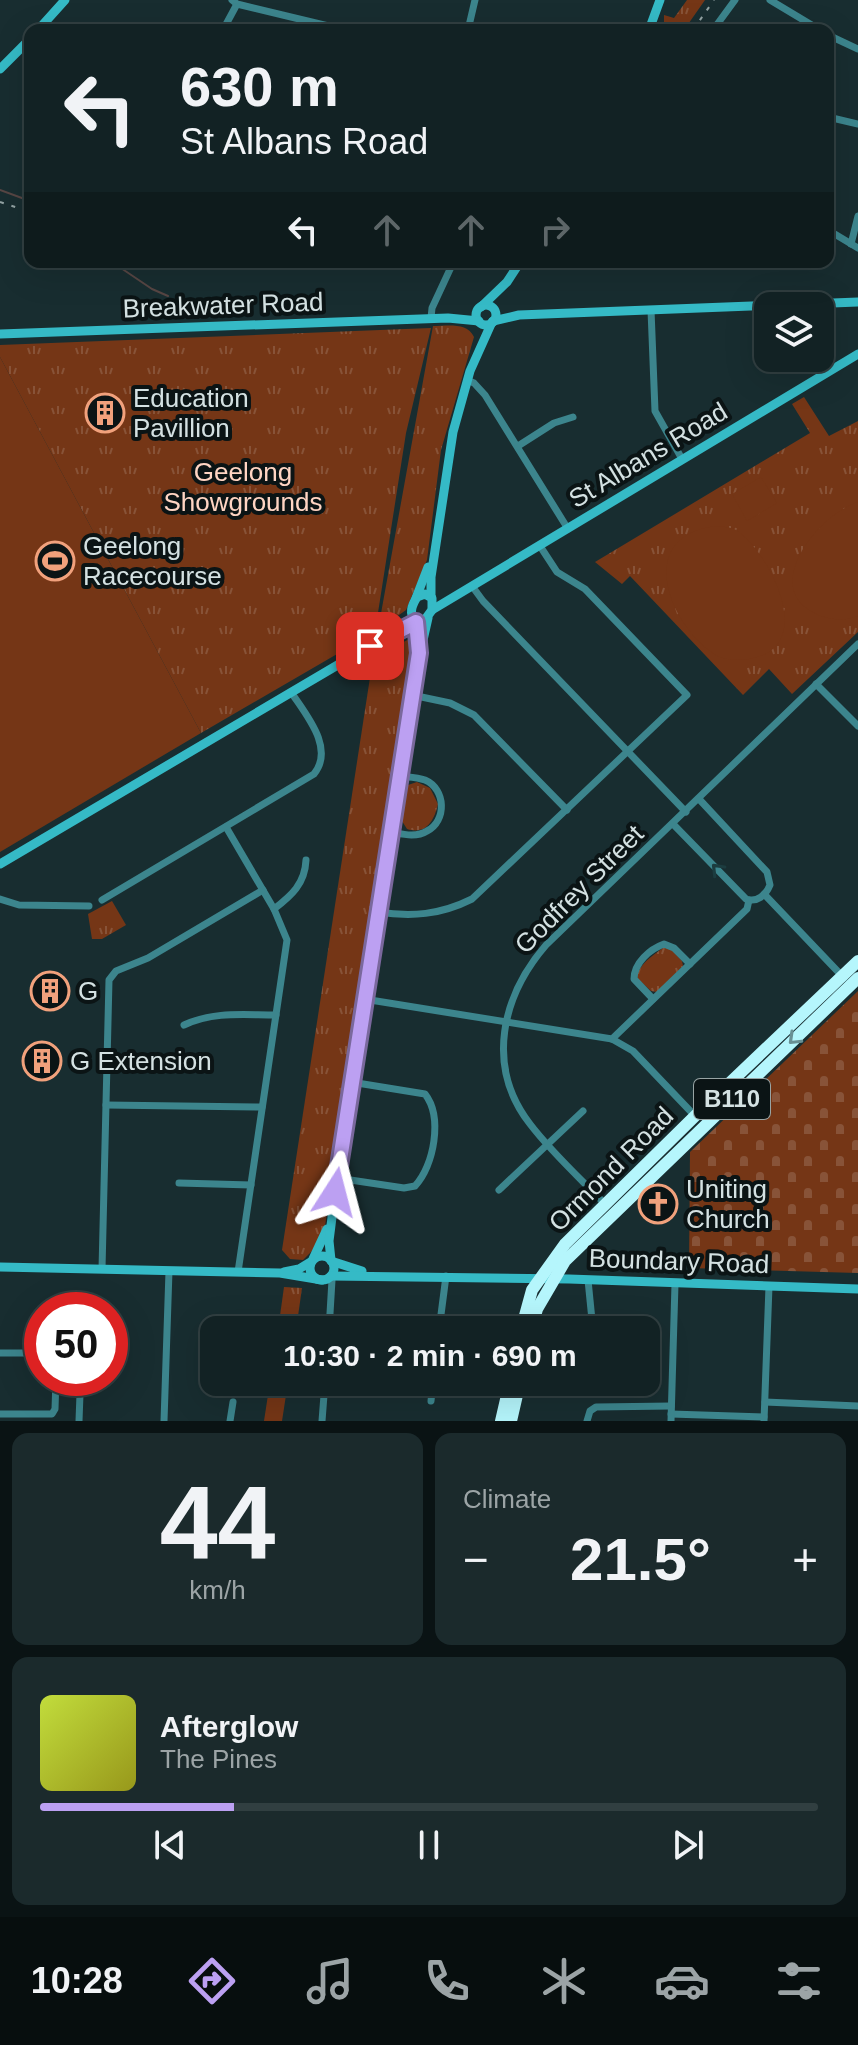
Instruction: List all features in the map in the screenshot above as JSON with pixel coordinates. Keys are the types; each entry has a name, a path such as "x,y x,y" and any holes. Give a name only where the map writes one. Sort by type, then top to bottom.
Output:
{"highway":[{"name":"Ormond Road","path":"554,1279 581,1244 850,980 858,961"},
{"name":"Ormond Road","path":"538,1279 565,1244 695,1116 850,980"},
{"name":"B110","path":"525,1316 538,1279"},
{"name":"B110","path":"535,1316 554,1279"},
{"path":"501,1421 507,1396"},
{"path":"511,1421 517,1396"}],"main road":[{"path":"43,24 65,0"},
{"path":"652,24 660,0"},
{"path":"655,18 656,24"},
{"path":"0,69 24,45"},
{"path":"476,355 479,315 518,268"},
{"path":"331,1218 313,1260 311,1273 326,1278 333,1268 329,1241 331,1218 412,695 430,614 436,545 453,432 476,355 519,268"},
{"path":"479,315 484,324 494,317 519,315 858,302"},
{"path":"479,315 489,306 494,317"},
{"name":"Breakwater Road","path":"0,334 479,315"},
{"name":"St Albans Road","path":"416,622 423,622 472,586 858,354"},
{"path":"384,639 405,618 436,545"},
{"name":"St Albans Road","path":"413,603 422,594 443,599 460,594"},
{"path":"413,603 411,616 416,622 419,653"},
{"path":"0,864 416,622"},
{"path":"313,1260 322,1256 331,1261"},
{"name":"Boundary Road","path":"280,1273 299,1269 313,1260"},
{"name":"Boundary Road","path":"331,1261 355,1269 402,1276"},
{"name":"Boundary Road","path":"0,1267 280,1273 326,1278 446,1276 858,1289"}],"street":[{"path":"469,24 475,0"},
{"path":"717,24 735,0"},
{"path":"770,0 810,24"},
{"path":"225,24 234,2 321,24"},
{"path":"834,39 858,49"},
{"path":"834,118 858,124"},
{"path":"834,234 855,246 858,216"},
{"path":"431,318 431,309 451,268"},
{"path":"651,310 655,411 682,459"},
{"path":"467,380 485,395 568,529"},
{"path":"518,446 554,423 573,417"},
{"path":"377,912 431,914 472,899 687,695 585,589 557,572 540,546"},
{"path":"472,586 686,812"},
{"name":"Godfrey Street","path":"606,1205 522,1113 511,1088 504,1048 506,1021 514,992 531,962 858,644"},
{"path":"816,684 858,726"},
{"path":"102,900 304,781 318,769 323,756 321,744 291,692"},
{"path":"412,695 450,703 474,715 567,810"},
{"path":"390,832 410,835 428,831 439,820 442,808 432,784 400,776"},
{"path":"699,799 767,872 770,885 764,894 749,900"},
{"path":"673,824 749,900"},
{"path":"226,827 274,909 287,940 238,1272"},
{"path":"274,909 297,889 305,873 306,860"},
{"path":"102,1269 110,976 148,958 263,890"},
{"path":"764,894 850,980"},
{"path":"0,899 21,905 89,906"},
{"path":"612,1039 747,909 749,900"},
{"path":"653,999 634,979 635,969 643,959 664,944 674,948 690,964"},
{"path":"364,999 612,1039 633,1051 695,1116"},
{"path":"184,1025 218,1014 276,1015"},
{"path":"337,1178 404,1188 415,1186 424,1173 433,1144 433,1112 425,1094 351,1082"},
{"path":"106,1105 262,1107"},
{"path":"499,1190 583,1111"},
{"path":"179,1183 251,1185"},
{"path":"164,1421 169,1271"},
{"path":"441,1316 446,1276"},
{"path":"326,1278 332,1280 330,1316"},
{"path":"588,1280 592,1316"},
{"path":"671,1414 675,1284"},
{"path":"587,1421 590,1411 596,1407 764,1419 769,1286"},
{"path":"0,1353 24,1353"},
{"path":"0,1414 52,1414 55,1396"},
{"path":"79,1421 80,1396"},
{"path":"322,1421 324,1396"},
{"path":"431,1401 432,1396"},
{"path":"230,1421 233,1402"},
{"path":"765,1402 858,1406"}],"green space":[{"path":"687,0 705,0 688,24 664,24 664,15 674,18"},
{"path":"433,326 462,327 474,337 441,450 427,560 406,610 378,630"},
{"name":"Geelong Showgrounds","path":"431,328 406,433 375,632 201,733 0,357 0,345"},
{"name":"Geelong Racecourse","path":"0,357 201,733 0,852"},
{"path":"804,397 829,436 858,421 858,632 792,694 769,669 743,695 630,576 622,584 595,562 810,433 792,404"},
{"path":"761,477 777,503 747,521 732,494"},
{"path":"858,502 858,616 840,619 821,616 802,605 794,590 793,573 811,537 842,510"},
{"path":"718,526 736,530 747,539 768,567 782,601 785,618 783,633 776,646 767,653 749,659 722,658 697,639 682,621 672,601 667,580 668,561 676,544 692,532"},
{"path":"413,637 325,1226 313,1250 303,1260 290,1259 282,1250 373,658"},
{"path":"417,782 430,788 438,804 428,825 414,830 407,829 402,821 408,785"},
{"path":"112,901 126,925 102,939 92,939 88,914"},
{"path":"664,947 669,947 683,966 657,992 651,991 637,978 638,973 647,960"},
{"path":"858,991 858,1273 689,1268 690,1152"},
{"path":"284,1287 302,1288 298,1316 280,1316"},
{"path":"268,1396 286,1396 282,1421 264,1421"}],"waterway":[{"path":"0,190 24,199"},
{"path":"121,268 168,296"}],"railway":[{"path":"697,24 714,0"},
{"path":"0,202 24,210"}],"place":[{"name":"Education Pavillion","path":"105,413"},
{"name":"Geelong Racecourse","path":"55,561"},
{"name":"G","path":"50,991"},
{"name":"G Extension","path":"42,1061"},
{"name":"Uniting Church","path":"658,1204"}],"route":[{"path":"335,1192 419,653 416,622 370,646"}]}
